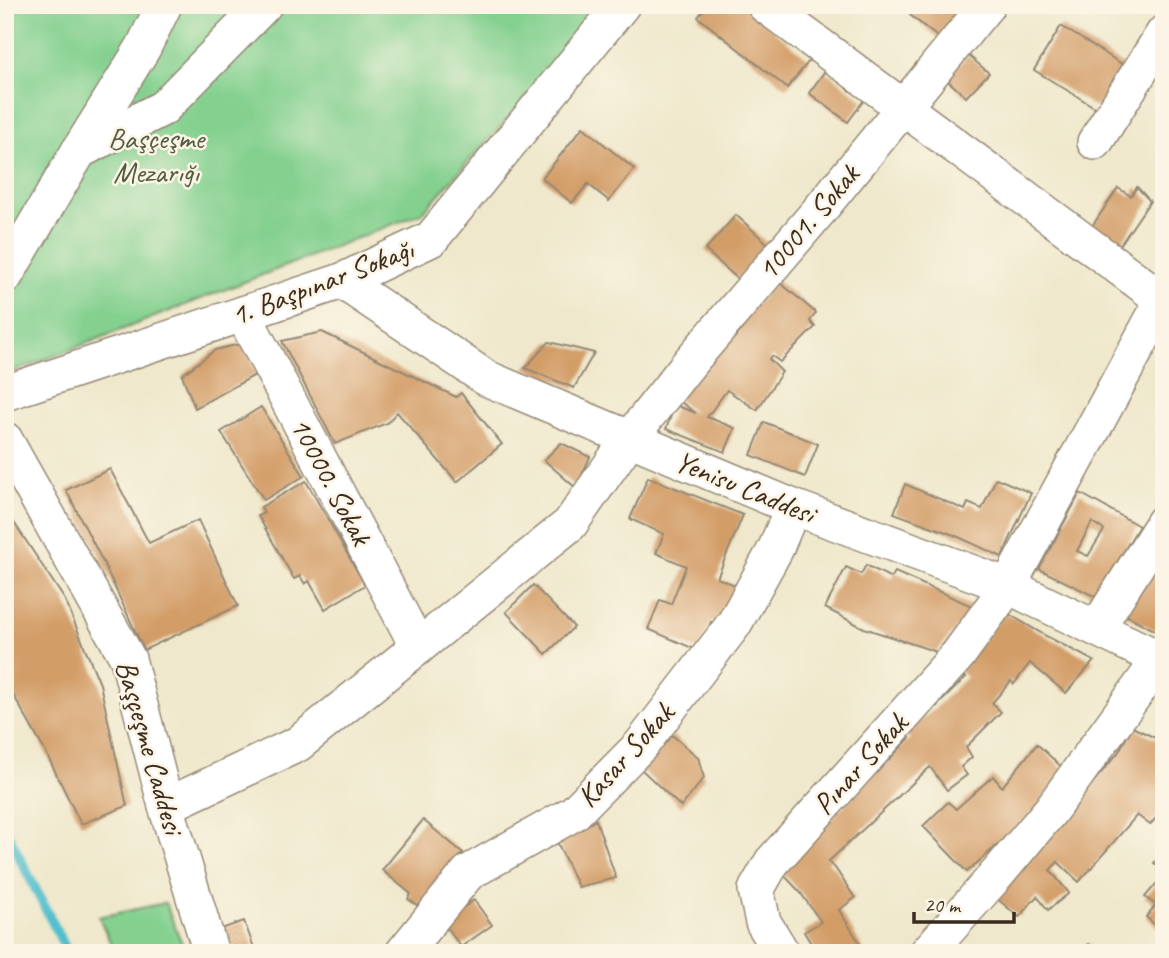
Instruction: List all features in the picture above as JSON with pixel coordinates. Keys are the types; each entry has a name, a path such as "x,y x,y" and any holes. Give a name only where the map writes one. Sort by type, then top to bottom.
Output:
{"street":[{"path":"5,276 143,48 164,5"},
{"path":"79,151 163,108 264,5"},
{"name":"1. Başpınar Sokağı","path":"5,393 342,281 430,239 622,5"},
{"path":"765,5 1163,299"},
{"name":"10001. Sokak","path":"629,439 987,5"},
{"path":"1095,142 1164,33"},
{"name":"Yenisu Caddesi","path":"342,281 486,378 793,507 1008,586 1162,660"},
{"name":"Pınar Sokak","path":"782,953 763,922 756,890 772,862 958,654 1008,586 1163,299"},
{"name":"10000. Sokak","path":"243,314 418,648"},
{"path":"166,806 298,744 570,524 629,439"},
{"name":"Başçeşme Caddesi","path":"5,440 128,659 166,806 211,953"},
{"name":"Kasar Sokak","path":"403,953 468,873 573,813 641,745 734,624 775,550 793,507"},
{"path":"1097,628 1164,522"},
{"path":"927,953 1051,810 1162,660"}],"green space":[{"name":"Başçeşme Mezarığı","path":"5,5 599,5 544,78 422,213 5,375"},
{"path":"165,903 186,953 115,953 99,917"}],"building":[{"path":"707,5 742,5 810,60 787,88 698,17"},
{"path":"918,5 947,5 960,15 940,39 910,15"},
{"path":"1061,26 1125,66 1096,108 1034,70"},
{"path":"968,55 989,73 966,97 946,79"},
{"path":"825,71 864,100 848,122 809,93"},
{"path":"583,127 634,169 609,201 588,184 572,203 542,178"},
{"path":"1137,187 1150,201 1116,251 1088,232 1118,188 1131,196"},
{"path":"736,215 769,245 738,279 705,250"},
{"path":"777,280 816,313 810,321 815,327 780,362 772,356 769,359 782,372 757,410 727,390 707,417 735,428 725,452 666,429 675,405 696,413 674,397"},
{"path":"322,332 456,397 461,393 502,444 457,482 397,412 387,423 335,444 282,341"},
{"path":"549,342 594,353 574,388 525,368"},
{"path":"244,343 257,374 195,408 182,375 215,350"},
{"path":"261,407 304,476 264,500 221,432"},
{"path":"764,422 818,444 805,477 751,455"},
{"path":"561,443 590,457 576,488 544,460"},
{"path":"110,469 149,543 198,520 238,606 144,650 66,490"},
{"path":"648,477 743,515 717,578 738,586 722,625 711,622 699,651 648,629 660,600 671,604 686,566 656,553 664,534 630,519"},
{"path":"996,478 1031,493 1002,557 954,535 894,513 905,484 965,510 968,503 982,509"},
{"path":"306,481 365,585 325,609 309,581 305,584 300,576 294,579 258,516 264,513 261,507"},
{"path":"1080,493 1139,526 1096,597 1039,569","holes":["1092,522 1104,530 1088,556 1077,551"]},
{"path":"5,509 65,600 100,684 127,806 81,824 46,753 5,680"},
{"path":"1164,548 1164,639 1159,636 1160,633 1122,613"},
{"path":"866,565 891,578 895,572 974,607 937,652 864,628 825,608 846,567 861,574"},
{"path":"533,585 574,627 546,654 506,612"},
{"path":"1005,612 1094,661 1066,693 1030,663 1014,684 1011,681 992,703 1001,712 966,747 972,757 961,767 967,775 947,790 930,767 828,862 855,898 839,910 864,950 860,953 817,953 804,932 821,922 800,892 782,873 816,834 910,738 905,732 931,712 966,677 959,671"},
{"path":"1132,727 1164,742 1164,779 1159,787 1164,792 1164,809 1150,825 1137,815 1079,882 1058,862 1050,870 1069,893 1048,910 1037,896 1019,917 995,897 1118,753"},
{"path":"672,735 698,757 704,778 681,807 641,769"},
{"path":"1037,744 1067,772 1029,817 967,872 923,826 948,802 956,809 993,776 1002,787"},
{"path":"423,820 463,853 418,906 408,899 411,894 382,870"},
{"path":"596,820 616,878 578,887 557,842"},
{"path":"1164,852 1164,933 1146,917 1156,905 1145,897 1163,876 1154,863"},
{"path":"474,900 492,925 461,947 443,922"},
{"path":"244,921 256,953 230,953 221,929"},
{"path":"1089,944 1097,953 1079,953"}],"waterway":[{"path":"5,829 68,953"}]}
